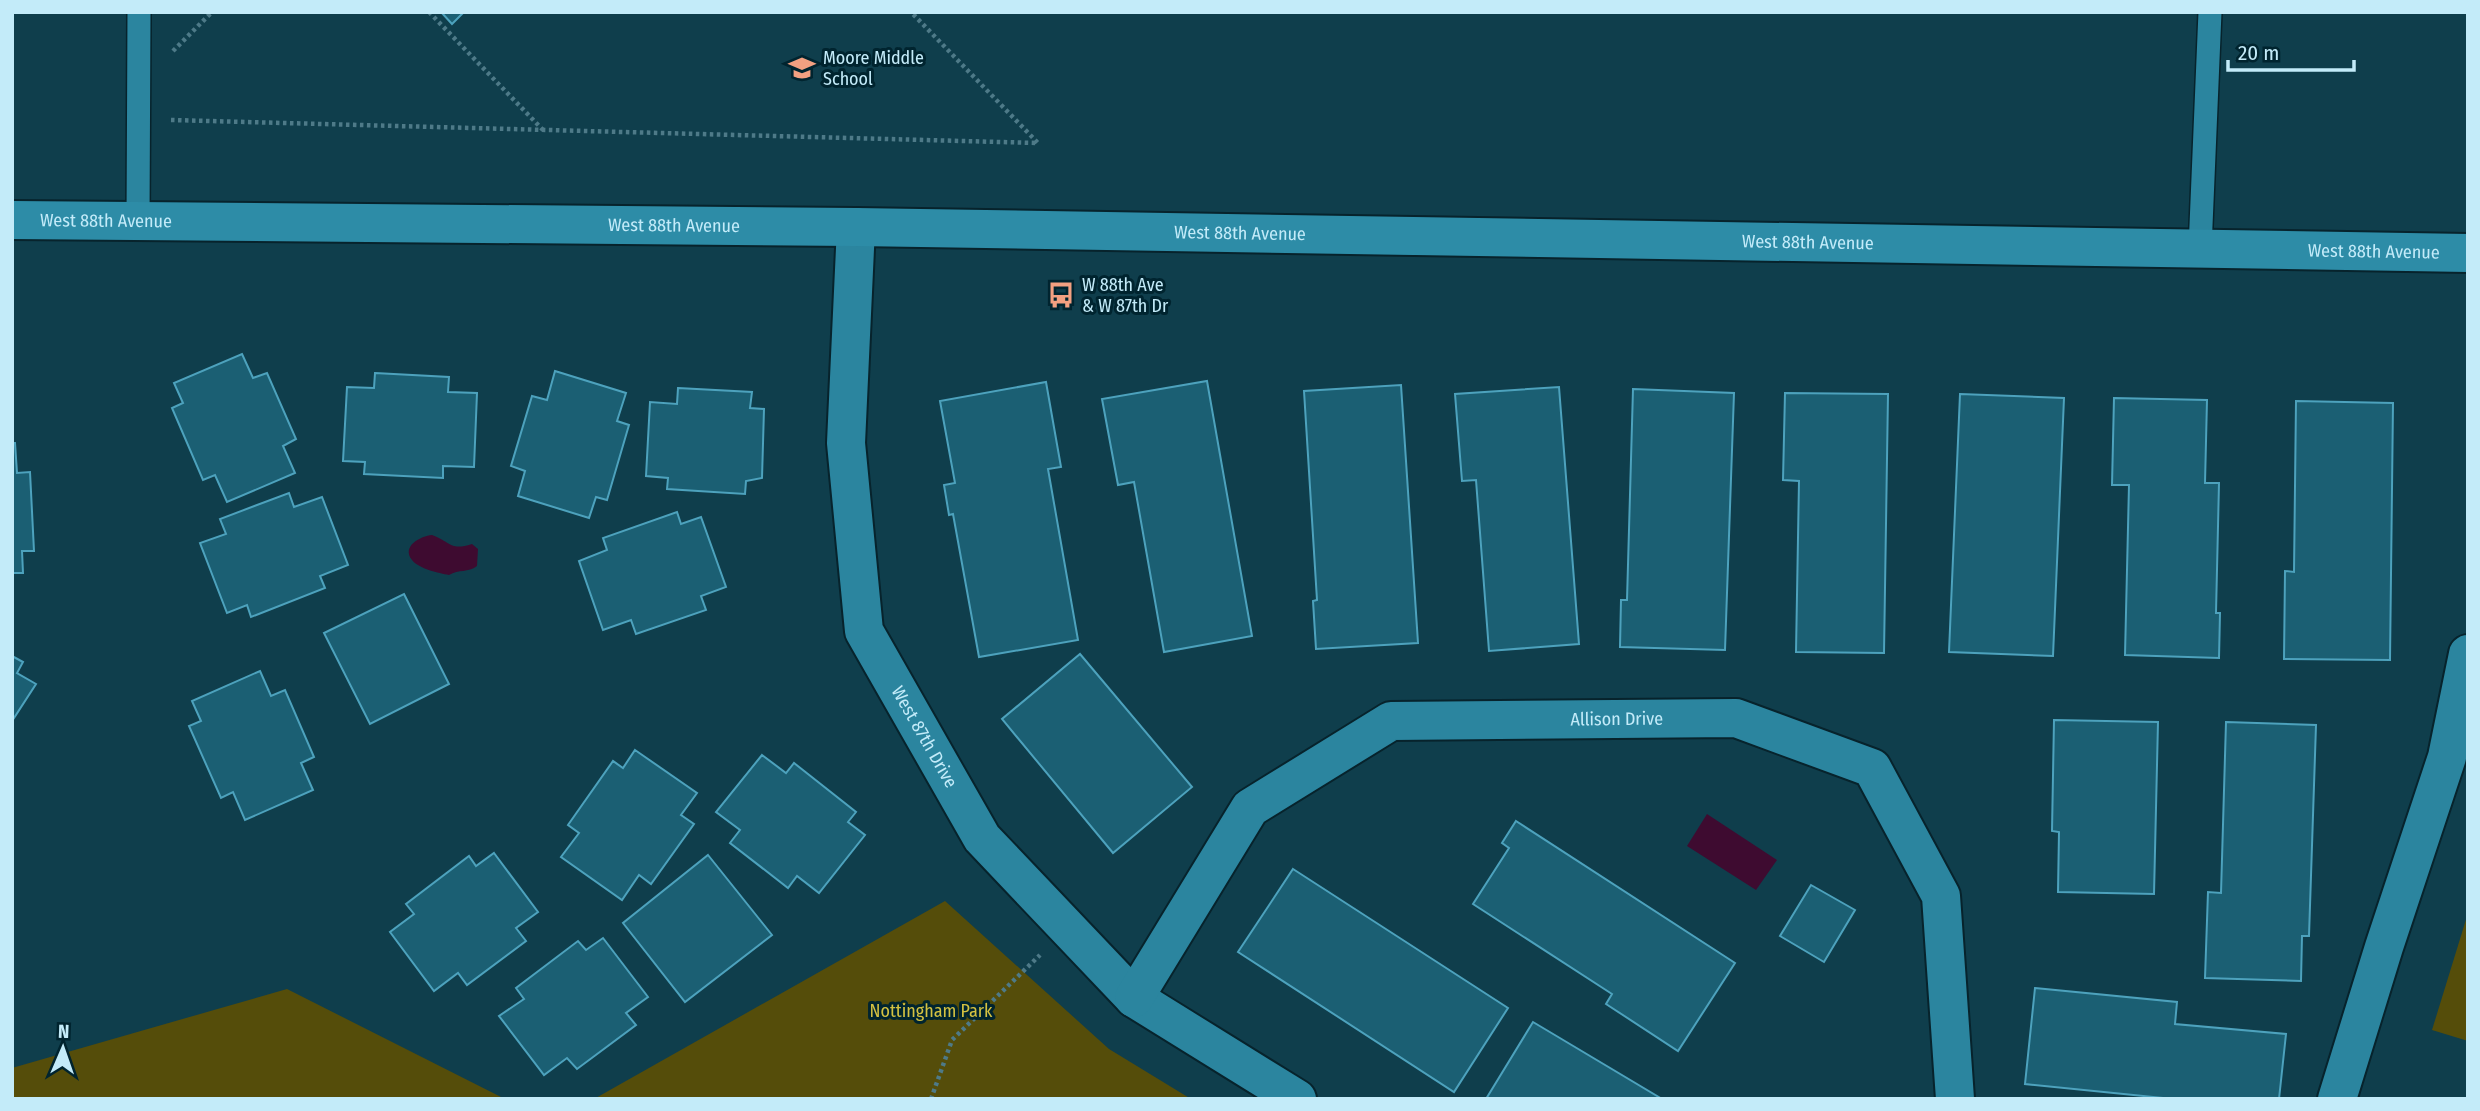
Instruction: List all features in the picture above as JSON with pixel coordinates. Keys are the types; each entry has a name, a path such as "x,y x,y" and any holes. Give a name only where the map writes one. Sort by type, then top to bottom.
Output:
{"main road":[{"name":"West 88th Avenue","path":"12,220 856,227 2468,253"}],"street":[{"name":"West 87th Drive","path":"856,227 846,443 864,631 982,838 1134,998 1297,1099"},
{"path":"2337,1099 2384,947 2458,760 2468,654"},
{"name":"Allison Drive","path":"1134,998 1250,808 1391,722 1736,718 1872,768 1941,896 1955,1099"}],"lane":[{"path":"138,222 139,12"},
{"path":"2200,249 2210,12"}],"path":[{"path":"169,44 168,55 212,12"},
{"path":"429,12 543,130"},
{"path":"170,107 170,120 1038,143 911,12"},
{"path":"931,1099 952,1040 1067,929"}],"green space":[{"name":"Nottingham Park","path":"945,901 1109,1049 1191,1099 594,1099"},
{"path":"2468,913 2468,1041 2432,1030"},
{"path":"287,989 505,1099 12,1099 12,1068"}],"shaded area":[{"path":"432,535 459,547 472,544 478,549 477,566 449,575 419,566 412,560 409,550 418,540"},
{"path":"1707,814 1777,860 1756,890 1687,846"}],"building":[{"path":"441,12 464,12 452,24"},
{"path":"242,354 253,378 267,373 296,439 283,446 295,473 227,502 215,475 203,480 172,408 183,403 174,383"},
{"path":"555,371 626,393 617,421 629,425 607,500 596,497 589,518 518,496 525,471 511,466 532,396 547,400"},
{"path":"375,373 449,377 448,392 477,393 474,467 443,466 443,478 364,474 365,462 343,461 347,387 374,388"},
{"path":"1207,381 1252,636 1164,652 1134,482 1118,485 1102,399"},
{"path":"1046,382 1061,467 1048,469 1078,640 979,657 953,514 949,515 944,485 955,483 940,401"},
{"path":"1401,385 1418,643 1316,649 1313,601 1317,600 1304,391"},
{"path":"1559,387 1579,644 1489,651 1476,480 1462,481 1455,394"},
{"path":"678,388 752,392 750,408 764,409 762,478 746,481 745,494 667,489 668,478 646,476 650,402 677,404"},
{"path":"1633,389 1734,393 1725,650 1620,647 1621,600 1627,600"},
{"path":"1785,393 1888,394 1884,653 1796,652 1799,481 1783,480"},
{"path":"1960,394 2064,398 2053,656 1949,652"},
{"path":"2114,398 2207,400 2205,483 2219,483 2216,613 2220,613 2219,658 2125,655 2129,485 2112,485"},
{"path":"2296,401 2393,403 2390,660 2284,659 2285,571 2294,572"},
{"path":"12,443 15,443 17,473 30,472 34,551 22,551 23,573 12,573"},
{"path":"289,493 294,507 322,497 348,565 320,576 325,588 251,617 247,605 227,613 200,543 226,534 220,519"},
{"path":"677,512 681,524 701,517 726,587 701,596 706,610 636,634 631,620 603,630 579,561 607,550 603,538"},
{"path":"404,594 449,684 370,724 324,633"},
{"path":"1080,654 1192,787 1113,853 1002,719"},
{"path":"12,656 23,662 17,673 36,684 12,721"},
{"path":"260,671 271,696 285,690 314,757 301,763 313,790 245,820 233,792 221,798 189,726 201,721 192,701"},
{"path":"2054,720 2158,722 2154,894 2058,892 2059,832 2052,831"},
{"path":"2226,722 2316,725 2309,936 2302,936 2301,981 2205,978 2208,892 2221,893"},
{"path":"635,750 697,793 681,815 694,824 651,884 639,875 622,900 561,857 579,833 568,825 613,761 623,768"},
{"path":"762,755 786,773 794,763 856,812 848,822 865,835 819,893 797,876 788,888 730,843 740,830 716,812"},
{"path":"1516,821 1735,963 1678,1051 1606,1004 1612,994 1473,904 1509,848 1502,843"},
{"path":"494,853 538,912 516,928 526,941 467,985 458,973 434,991 390,932 414,914 406,904 469,856 476,866"},
{"path":"708,855 772,935 685,1002 623,923"},
{"path":"1293,869 1508,1008 1454,1092 1238,952"},
{"path":"1811,885 1855,910 1824,962 1780,936"},
{"path":"603,938 648,997 626,1013 636,1025 577,1069 567,1058 544,1075 499,1016 524,999 516,988 578,941 586,950"},
{"path":"2035,988 2177,1002 2175,1024 2286,1034 2279,1099 2173,1099 2025,1084"},
{"path":"1533,1022 1662,1099 1486,1099"}],"place":[{"name":"Moore Middle School","path":"802,68"},
{"name":"W 88th Ave & W 87th Dr","path":"1061,295"}]}
